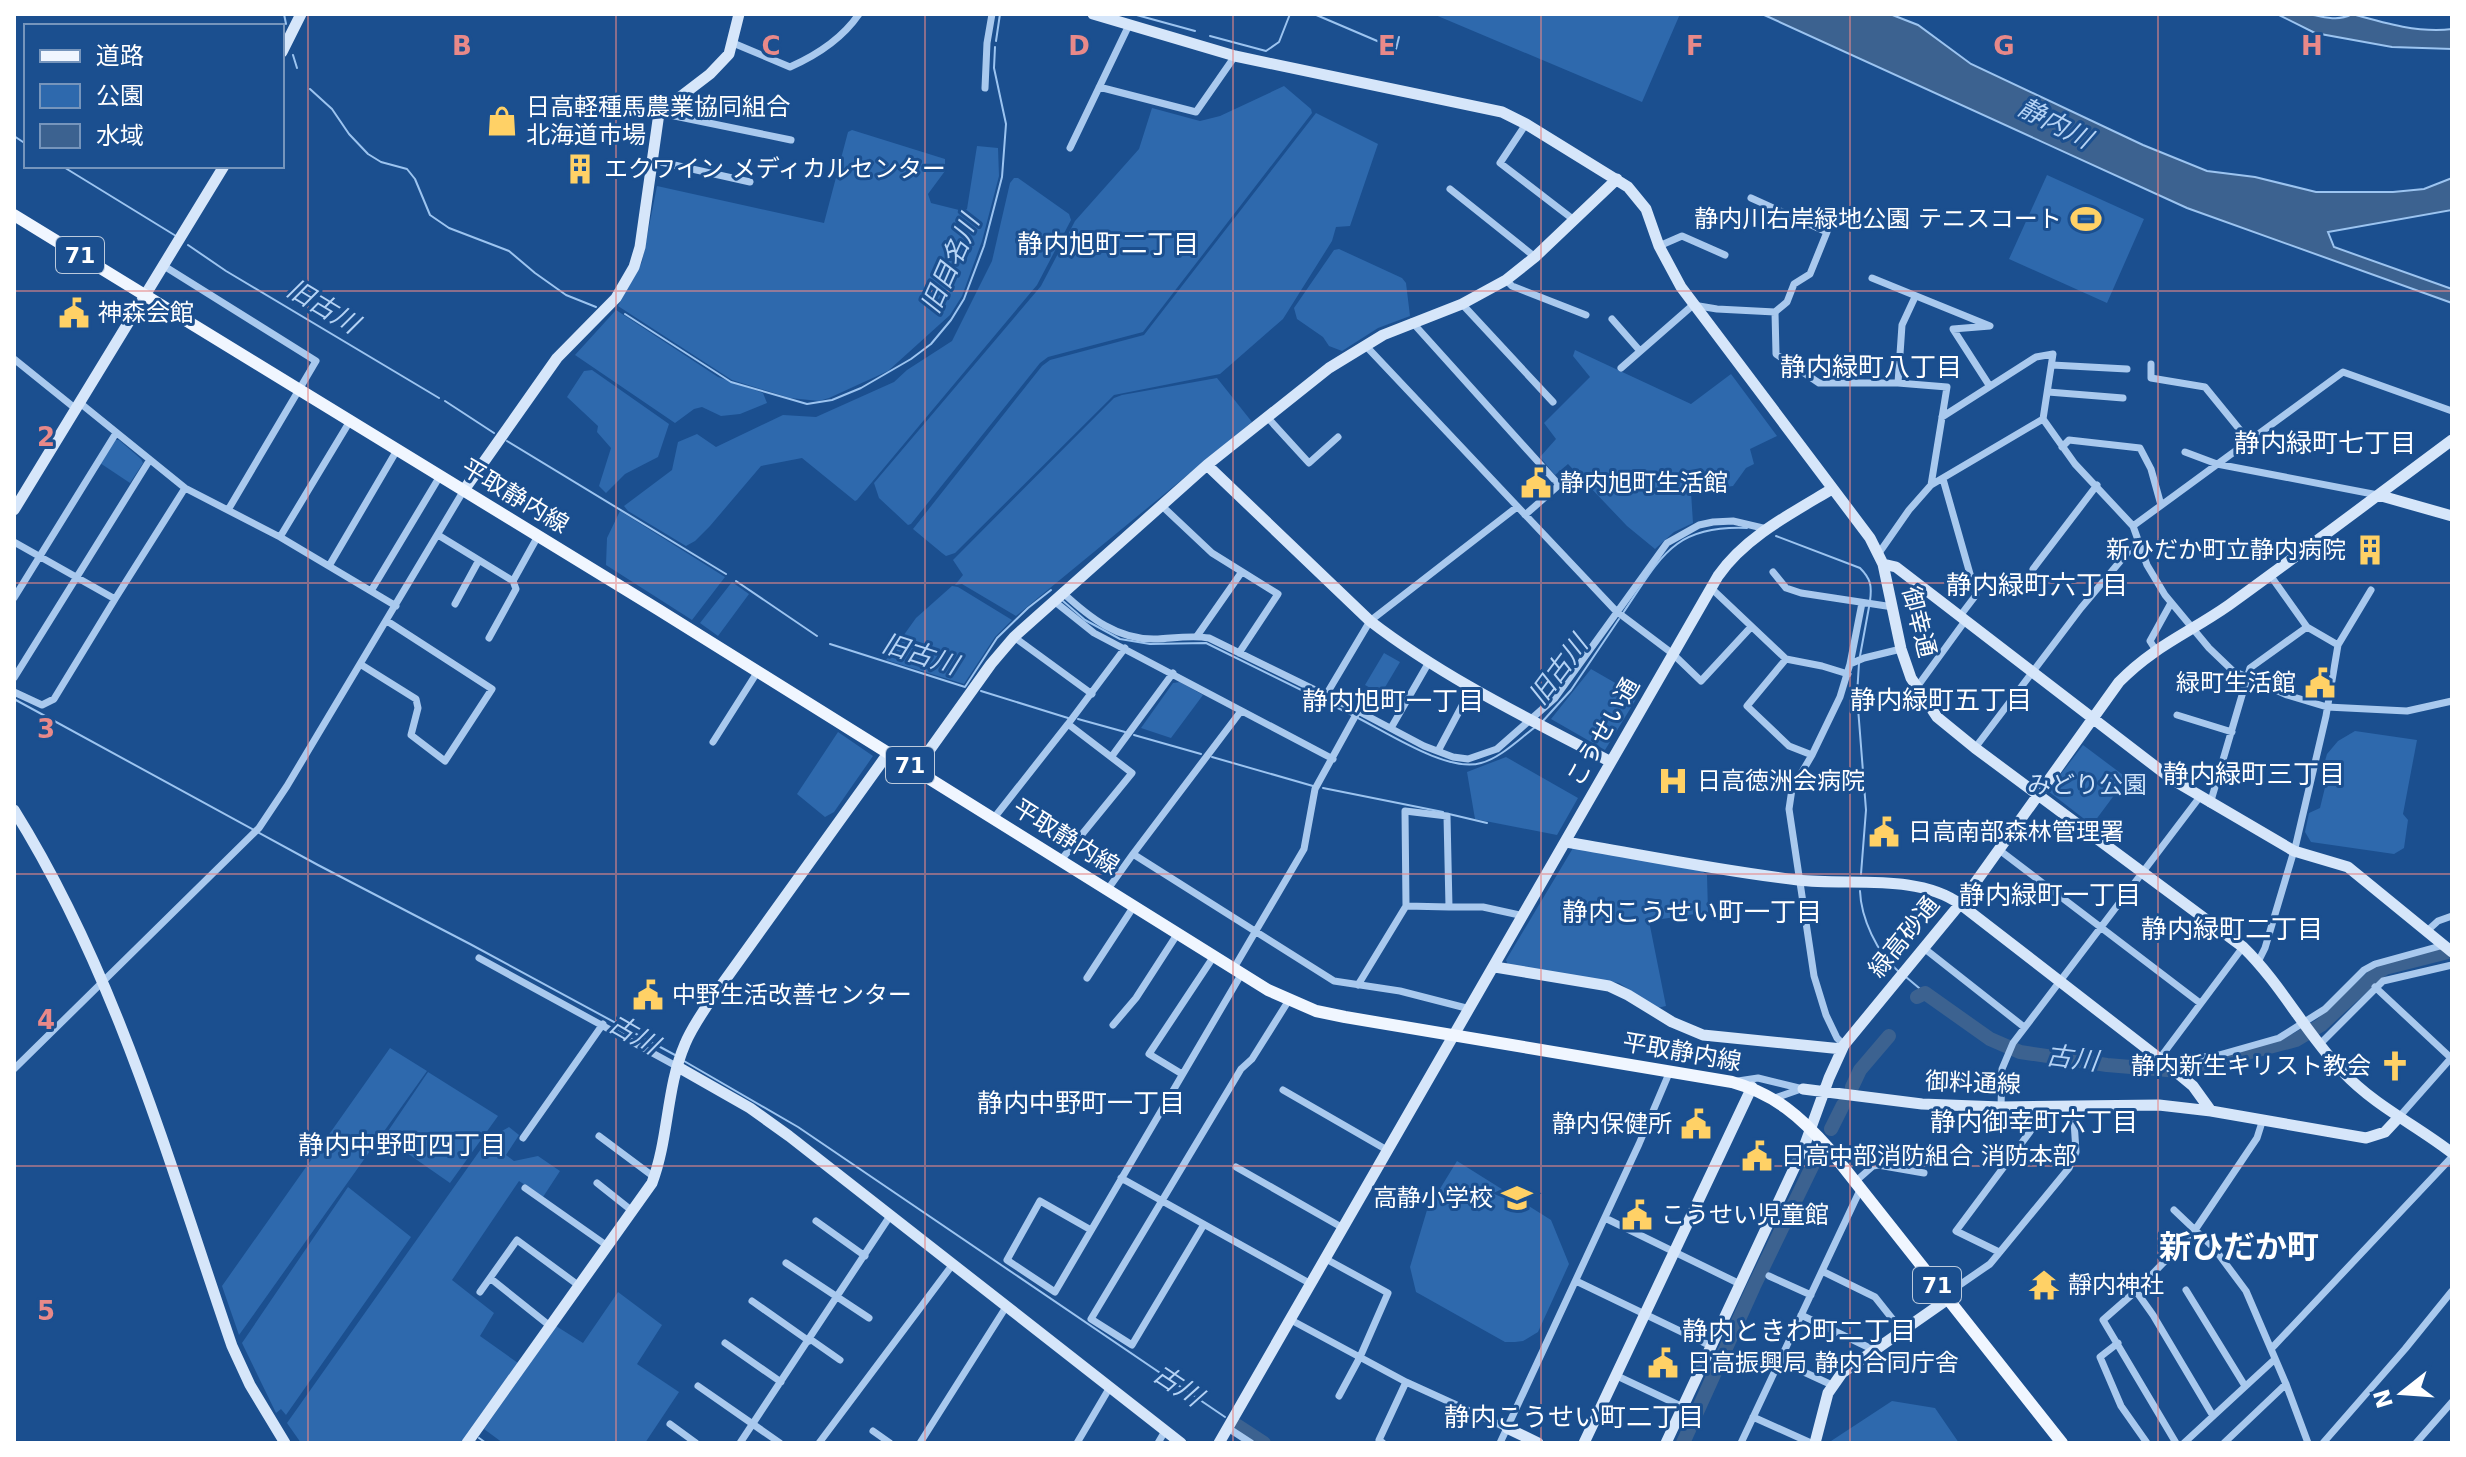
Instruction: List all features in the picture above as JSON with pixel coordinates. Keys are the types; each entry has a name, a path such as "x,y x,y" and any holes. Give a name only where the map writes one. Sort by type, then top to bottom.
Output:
{"main road":[{"name":"平取静内線","path":"14,215 1289,1000 1316,1011 1345,1017 1732,1082 1775,1098 1812,1128 2062,1443"}],"street":[{"path":"284,48 301,14"},
{"path":"14,1069 256,831 287,786 464,490 557,358 616,298 625,284 640,247 659,113 714,70 729,54 739,14"},
{"path":"733,43 790,67 832,43 859,14"},
{"path":"985,88 992,14"},
{"name":"御幸通","path":"1093,14 1235,56 1502,112 1617,179 1639,198 1659,246 1693,305 1881,558 1901,649 1916,688 1937,717 2243,947 2258,962 2318,1042"},
{"path":"1070,148 1129,25"},
{"path":"1099,87 1196,112 1235,56"},
{"path":"659,113 791,140"},
{"path":"1526,124 1500,163 1574,220"},
{"path":"652,160 750,182"},
{"path":"14,510 223,168"},
{"path":"916,769 1014,637 1207,465 1329,368 1365,345 1412,322 1462,304 1506,280 1535,257 1617,179"},
{"path":"1450,189 1535,257"},
{"path":"1621,368 1693,305 1775,312 1787,302 1794,284 1810,274 1827,232 1751,198"},
{"path":"1659,246 1682,236 1725,255"},
{"path":"164,266 316,361 228,510"},
{"path":"1872,278 1990,326 1953,329 1989,385"},
{"path":"1506,280 1512,286 1586,315"},
{"path":"1898,383 1902,325 1915,297"},
{"path":"1462,304 1553,402"},
{"path":"1775,312 1776,354 1819,383 1898,383 1947,387 1931,485"},
{"path":"1612,319 1640,351"},
{"path":"1412,322 1559,485 1525,515"},
{"path":"1365,345 1620,614 1673,654 1701,681 1751,627"},
{"path":"1942,417 2036,357 2053,354 2043,419 2075,464 2133,526 2147,565 2171,603 2220,660 2247,679 2327,707 2396,712 2452,701"},
{"path":"14,359 185,488 280,537 396,606"},
{"path":"2151,364 2151,378 2205,387 2249,441"},
{"path":"2052,365 2127,369"},
{"path":"2133,526 2343,372 2452,411"},
{"path":"2048,392 2123,398"},
{"path":"1268,418 1309,463 1338,437"},
{"path":"2043,419 1931,485 1909,510 1881,558 2091,719 2205,801 2294,851 2348,867 2448,948"},
{"path":"280,537 350,421"},
{"path":"14,598 116,433"},
{"path":"2062,447 2069,440 2140,448 2151,469 2161,505"},
{"name":"緑高砂通","path":"1668,1442 1812,1128 1843,1047 1960,904 2119,682 2155,649 2270,575 2452,440"},
{"path":"329,566 397,450"},
{"path":"2185,452 2217,464 2378,495 2452,516"},
{"path":"14,678 149,461"},
{"path":"1207,465 1370,621 1429,662 1535,723 1611,762"},
{"path":"371,591 440,476"},
{"path":"1916,688 1976,595 1943,479"},
{"path":"2033,569 2097,485"},
{"path":"14,692 42,705 54,699 185,488"},
{"name":"こうせい通","path":"1219,1443 1711,588 1734,556 1769,529 1832,489"},
{"path":"1161,505 1212,553 1278,594 1239,653"},
{"path":"1326,695 1370,621 1517,507"},
{"path":"1058,596 1100,624 1130,636 1209,638 1326,695 1356,714 1438,751 1468,759 1483,755 1535,723 1620,614 1667,543 1699,525 1713,522 1733,521 1769,529"},
{"path":"438,535 513,581 516,589 489,638"},
{"path":"513,581 538,536"},
{"path":"1975,748 2138,540"},
{"path":"14,542 115,599"},
{"path":"455,604 479,560"},
{"path":"1773,572 1786,588 1801,593 1893,607"},
{"path":"1197,636 1241,573"},
{"path":"2270,575 2307,627 2338,645"},
{"path":"1711,588 1786,659 1848,674"},
{"path":"2258,962 2294,851 2338,645 2371,590"},
{"path":"1058,596 1081,625 1333,759"},
{"path":"1843,1047 1819,998 1789,809 1792,789 1812,755 1855,662 1866,603"},
{"path":"2155,649 2150,641 2171,603"},
{"path":"360,664 416,699 418,708 411,735 445,761 492,689 387,621"},
{"path":"2001,1107 2002,1069 2013,1043 2142,872 2205,801 2232,732 2250,668 2307,627"},
{"path":"1014,637 1092,694"},
{"path":"994,818 1125,648"},
{"path":"1855,662 1901,649"},
{"path":"1786,659 1747,706 1789,746 1812,755"},
{"path":"1391,728 1429,662"},
{"path":"713,742 758,671"},
{"path":"1112,756 1173,673"},
{"path":"1438,751 1472,687"},
{"path":"1108,889 1241,711"},
{"path":"1091,1230 1040,1201 1007,1260 1055,1292 1182,1074 1238,971 1255,931 1304,849 1315,789 1356,714"},
{"path":"2177,715 2232,732"},
{"path":"1061,860 1132,773 1068,724"},
{"path":"467,1443 654,1177 663,1152 680,1061 691,1032 889,752"},
{"path":"14,810 62,894 102,980 138,1068 232,1346 250,1385 285,1443"},
{"path":"1358,985 1406,906 1405,811 1447,816 1449,907"},
{"path":"1566,842 1798,880 1921,887 1946,895 2184,1078 2211,1111"},
{"path":"1998,849 2200,1003"},
{"path":"1133,854 1334,981 1400,991 1470,1009"},
{"path":"1087,978 1134,906"},
{"path":"1406,906 1483,907 1524,916"},
{"path":"2427,931 2438,921 2452,916"},
{"path":"1113,1025 1136,998 1178,933"},
{"path":"2164,1062 2200,1003 2243,947"},
{"path":"2164,1062 2219,1055 2279,1038 2325,1009 2364,970 2375,964 2448,948"},
{"path":"1925,949 2024,1027"},
{"path":"1182,1074 1149,1054 1214,956"},
{"path":"479,958 680,1061 750,1108 1181,1443"},
{"path":"2271,1349 2450,1150 2360,1089 2318,1042 2383,981 2452,965"},
{"path":"1495,967 1609,986 1703,1035 1843,1047"},
{"path":"2375,987 2451,1057 2399,1117"},
{"path":"1203,1226 1132,1345 1091,1319 1241,1069 1252,1059 1289,1000"},
{"path":"523,1138 603,1024"},
{"path":"1500,1443 1670,1071"},
{"path":"1732,1082 1758,1078 1803,1089"},
{"path":"1584,1443 1752,1087"},
{"path":"1775,1098 1803,1089"},
{"name":"御料通線","path":"1803,1089 1922,1104 2001,1107 2159,1105 2263,1119 2366,1138 2385,1132 2399,1117"},
{"path":"1283,1090 1387,1150"},
{"path":"1753,1417 1813,1443 1824,1404 1832,1385 1842,1373 1990,1264 2069,1168 2076,1152 2073,1105"},
{"path":"1999,1252 1956,1231 2032,1129 2031,1107"},
{"path":"2176,1443 2103,1320 2195,1230 2257,1138 2263,1119"},
{"path":"599,1136 654,1177"},
{"path":"1741,1443 1822,1271 1858,1185 1873,1166 1878,1165 1924,1173"},
{"path":"1236,1167 1343,1228"},
{"path":"1121,1178 1311,1284"},
{"path":"597,1183 631,1210"},
{"path":"525,1188 606,1245"},
{"path":"2174,1210 2236,1275 2271,1349 2308,1443"},
{"path":"740,1443 890,1216"},
{"path":"1605,1218 1740,1284"},
{"path":"816,1221 865,1256"},
{"path":"480,1292 517,1240 578,1285"},
{"path":"1326,1259 1388,1293 1339,1396"},
{"path":"786,1263 869,1318"},
{"path":"819,1443 953,1264"},
{"path":"1822,1271 1875,1297 1902,1331"},
{"path":"1769,1276 1811,1295"},
{"path":"490,1278 550,1326"},
{"path":"1576,1281 1711,1346"},
{"path":"2186,1290 2245,1386"},
{"path":"2136,1291 2213,1416"},
{"path":"2323,1443 2452,1291"},
{"path":"752,1301 840,1360"},
{"path":"920,1443 1006,1307"},
{"path":"1801,1315 1874,1350"},
{"path":"1291,1320 1406,1382 1538,1443"},
{"path":"725,1343 781,1382"},
{"path":"2118,1343 2100,1357 2121,1406 2144,1440 2134,1443"},
{"path":"2184,1443 2275,1359"},
{"path":"1780,1361 1832,1385"},
{"path":"1615,1375 1683,1407"},
{"path":"1383,1443 1379,1440 1406,1382"},
{"path":"2224,1443 2286,1384"},
{"path":"698,1386 780,1443"},
{"path":"1077,1443 1110,1387"},
{"path":"2416,1443 2452,1402"},
{"path":"670,1424 696,1443"},
{"path":"1228,1428 1251,1443"},
{"path":"873,1431 890,1443"},
{"path":"1158,1443 1165,1431"}],"green space":[{"path":"1433,14 1680,14 1642,102"},
{"path":"1284,86 1312,113 1143,332 1048,357 1040,363 908,525 879,498 874,483 1041,286 1075,221 1139,149 1152,108 1200,121 1220,116"},
{"path":"1316,113 1378,144 1350,226 1336,227 1332,241 1283,319 1220,374 1114,395 955,553 946,556 913,529 1042,366 1050,360 1144,335"},
{"path":"852,130 945,159 945,171 928,194 931,203 963,211 967,209 977,146 998,148 999,176 982,241 962,296 950,315 888,371 819,401 790,398 732,380 618,306 642,262 657,186 824,223 848,132"},
{"path":"2047,175 2144,219 2107,303 2009,259"},
{"path":"1014,178 1069,214 1071,220 1037,285 857,500 802,458 761,466 710,526 686,546 628,511 624,506 672,470 678,442 697,434 716,447 783,415 816,417 894,382 952,341 992,261 1010,183"},
{"path":"1339,249 1402,278 1406,283 1410,316 1378,328 1342,351 1329,346 1323,337 1297,319 1294,308 1334,250"},
{"path":"616,310 718,377 763,393 767,403 740,414 721,416 702,407 675,423 575,355"},
{"path":"1575,350 1691,404 1731,374 1777,436 1750,449 1754,464 1746,468 1733,486 1691,492 1693,523 1674,532 1655,549 1627,526 1568,464 1555,475 1540,457 1556,439 1544,423 1590,377 1573,356"},
{"path":"592,370 669,424 658,457 625,474 606,493 599,486 611,448 597,432 598,426 567,397 584,371"},
{"path":"1217,378 1252,422 1016,616 962,584 955,585 963,575 953,560 1114,398"},
{"path":"114,440 119,440 143,463 130,483 100,463"},
{"path":"620,511 725,577 692,620 606,565 607,538"},
{"path":"732,582 749,594 718,636 700,623"},
{"path":"952,586 1012,620 995,637 964,684 886,660 916,618"},
{"path":"1384,653 1400,662 1381,694 1365,685"},
{"path":"1591,669 1638,696 1605,750 1551,719"},
{"path":"1180,682 1203,695 1171,738 1141,728 1173,683"},
{"path":"2355,731 2417,740 2403,814 2408,820 2404,848 2394,854 2311,842 2305,832 2309,813 2320,808 2328,775 2327,754 2338,741"},
{"path":"838,732 873,756 834,812 825,817 797,794"},
{"name":"みどり公園","path":"2083,745 2127,778 2092,825 2048,791"},
{"path":"1506,757 1578,798 1557,835 1475,819 1467,772"},
{"path":"1573,848 1702,871 1707,875 1708,912 1649,921 1666,1006 1657,1008 1619,983 1508,965 1506,960"},
{"path":"390,1048 427,1071 239,1335 222,1286"},
{"path":"428,1072 498,1116 450,1183 384,1137"},
{"path":"509,1127 519,1135 506,1155 514,1161 538,1156 560,1171 543,1197 519,1181 452,1280 494,1313 480,1336 518,1363 462,1443 301,1443 287,1423 488,1139"},
{"path":"1457,1161 1551,1220 1569,1264 1538,1332 1523,1341 1505,1342 1416,1292 1410,1267 1427,1210"},
{"path":"348,1187 411,1237 286,1415 281,1409 276,1413 242,1343"},
{"path":"618,1292 662,1325 637,1364 679,1392 645,1443 503,1443 484,1429 556,1326 583,1343"},
{"path":"1892,1401 1935,1408 1959,1443 1828,1443"}],"water":[{"name":"静内川","path":"1762,14 1890,14 1918,25 1971,64 2143,145 2207,171 2255,177 2316,192 2424,189 2452,178 2452,210 2328,232 2334,247 2452,289 2452,303 2187,208"},
{"path":"2277,14 2334,18 2352,14 2414,28 2452,29 2452,49 2392,47 2315,33"}],"waterway":[{"name":"旧目名川","path":"284,14 286,24"},
{"name":"旧目名川","path":"996,41 1000,14"},
{"name":"旧目名川","path":"1133,14 1195,31"},
{"name":"旧目名川","path":"1210,36 1266,51 1279,42 1290,14"},
{"name":"旧目名川","path":"1314,14 1396,49 1399,37"},
{"name":"旧目名川","path":"625,314 731,382 807,404 832,400 861,388 911,359 931,344 951,320 964,299 984,246 1002,177 1006,124 994,68 995,47"},
{"name":"旧目名川","path":"293,55 297,68"},
{"name":"旧目名川","path":"310,89 332,109 368,154 381,162 407,169 415,179 430,215 449,228 509,251 566,295 596,307"},
{"name":"旧古川","path":"14,136 24,143"},
{"name":"旧古川","path":"65,168 176,236"},
{"name":"旧古川","path":"188,245 226,271 439,398"},
{"name":"旧古川","path":"445,401 494,433"},
{"name":"旧古川","path":"507,441 726,574"},
{"name":"旧古川","path":"1623,613 1659,561 1685,539 1722,528 1747,528"},
{"name":"旧古川","path":"1776,536 1860,568 1870,583 1870,601"},
{"name":"旧古川","path":"736,581 817,636"},
{"name":"旧古川","path":"830,644 965,687 997,638 1051,590"},
{"name":"旧古川","path":"1063,601 1085,620 1120,639 1150,644 1206,643 1352,715"},
{"name":"旧古川","path":"1860,656 1869,607"},
{"name":"旧古川","path":"1542,722 1571,690 1619,619"},
{"name":"旧古川","path":"1859,663 1857,695 1866,810 1861,874"},
{"path":"981,691 1068,718"},
{"name":"古川","path":"14,699 675,1055"},
{"name":"旧古川","path":"1358,718 1418,750 1467,765 1495,757 1534,728"},
{"path":"1078,719 1125,732"},
{"path":"1134,735 1201,754"},
{"path":"1212,757 1313,786"},
{"path":"1323,788 1443,812"},
{"path":"1449,814 1487,823"},
{"name":"旧古川","path":"1860,891 1863,912 1872,934 1883,955 1898,971"},
{"name":"古川","path":"1917,997 1925,993 1990,1039 2020,1052 2107,1065 2179,1071 2296,1040 2321,1025 2385,968 2452,951"},
{"name":"旧古川","path":"1906,977 1925,993"},
{"name":"古川","path":"1852,1087 1860,1070 1889,1036"},
{"name":"古川","path":"684,1061 798,1127 1225,1417"},
{"name":"古川","path":"1831,1129 1843,1105"},
{"name":"古川","path":"1683,1443 1819,1152"},
{"name":"古川","path":"1238,1426 1264,1443"},
{"path":"479,1438 486,1443"}],"place":[{"name":"日高軽種馬農業協同組合 北海道市場","path":"502,121"},
{"name":"エクワイン メディカルセンター","path":"580,169"},
{"name":"静内川右岸緑地公園 テニスコート","path":"2086,219"},
{"name":"神森会館","path":"74,313"},
{"name":"静内旭町生活館","path":"1536,483"},
{"name":"新ひだか町立静内病院","path":"2370,550"},
{"name":"緑町生活館","path":"2320,683"},
{"name":"日高徳洲会病院","path":"1673,781"},
{"name":"日高南部森林管理署","path":"1884,832"},
{"name":"中野生活改善センター","path":"648,995"},
{"name":"静内新生キリスト教会","path":"2395,1066"},
{"name":"静内保健所","path":"1696,1124"},
{"name":"日高中部消防組合 消防本部","path":"1757,1156"},
{"name":"高静小学校","path":"1517,1198"},
{"name":"こうせい児童館","path":"1637,1215"},
{"name":"靜内神社","path":"2044,1285"},
{"name":"日高振興局 静内合同庁舎","path":"1663,1363"}],"district":[{"name":"静内旭町二丁目","path":"1108,244"},
{"name":"静内緑町八丁目","path":"1871,367"},
{"name":"静内緑町七丁目","path":"2325,443"},
{"name":"静内緑町六丁目","path":"2037,585"},
{"name":"静内緑町五丁目","path":"1941,700"},
{"name":"静内旭町一丁目","path":"1393,701"},
{"name":"静内緑町三丁目","path":"2254,774"},
{"name":"静内緑町一丁目","path":"2050,895"},
{"name":"静内こうせい町一丁目","path":"1692,912"},
{"name":"静内緑町二丁目","path":"2232,929"},
{"name":"静内中野町一丁目","path":"1081,1103"},
{"name":"静内御幸町六丁目","path":"2034,1122"},
{"name":"静内中野町四丁目","path":"402,1145"},
{"name":"新ひだか町","path":"2239,1247"},
{"name":"静内ときわ町二丁目","path":"1799,1331"},
{"name":"静内こうせい町二丁目","path":"1574,1417"}]}
